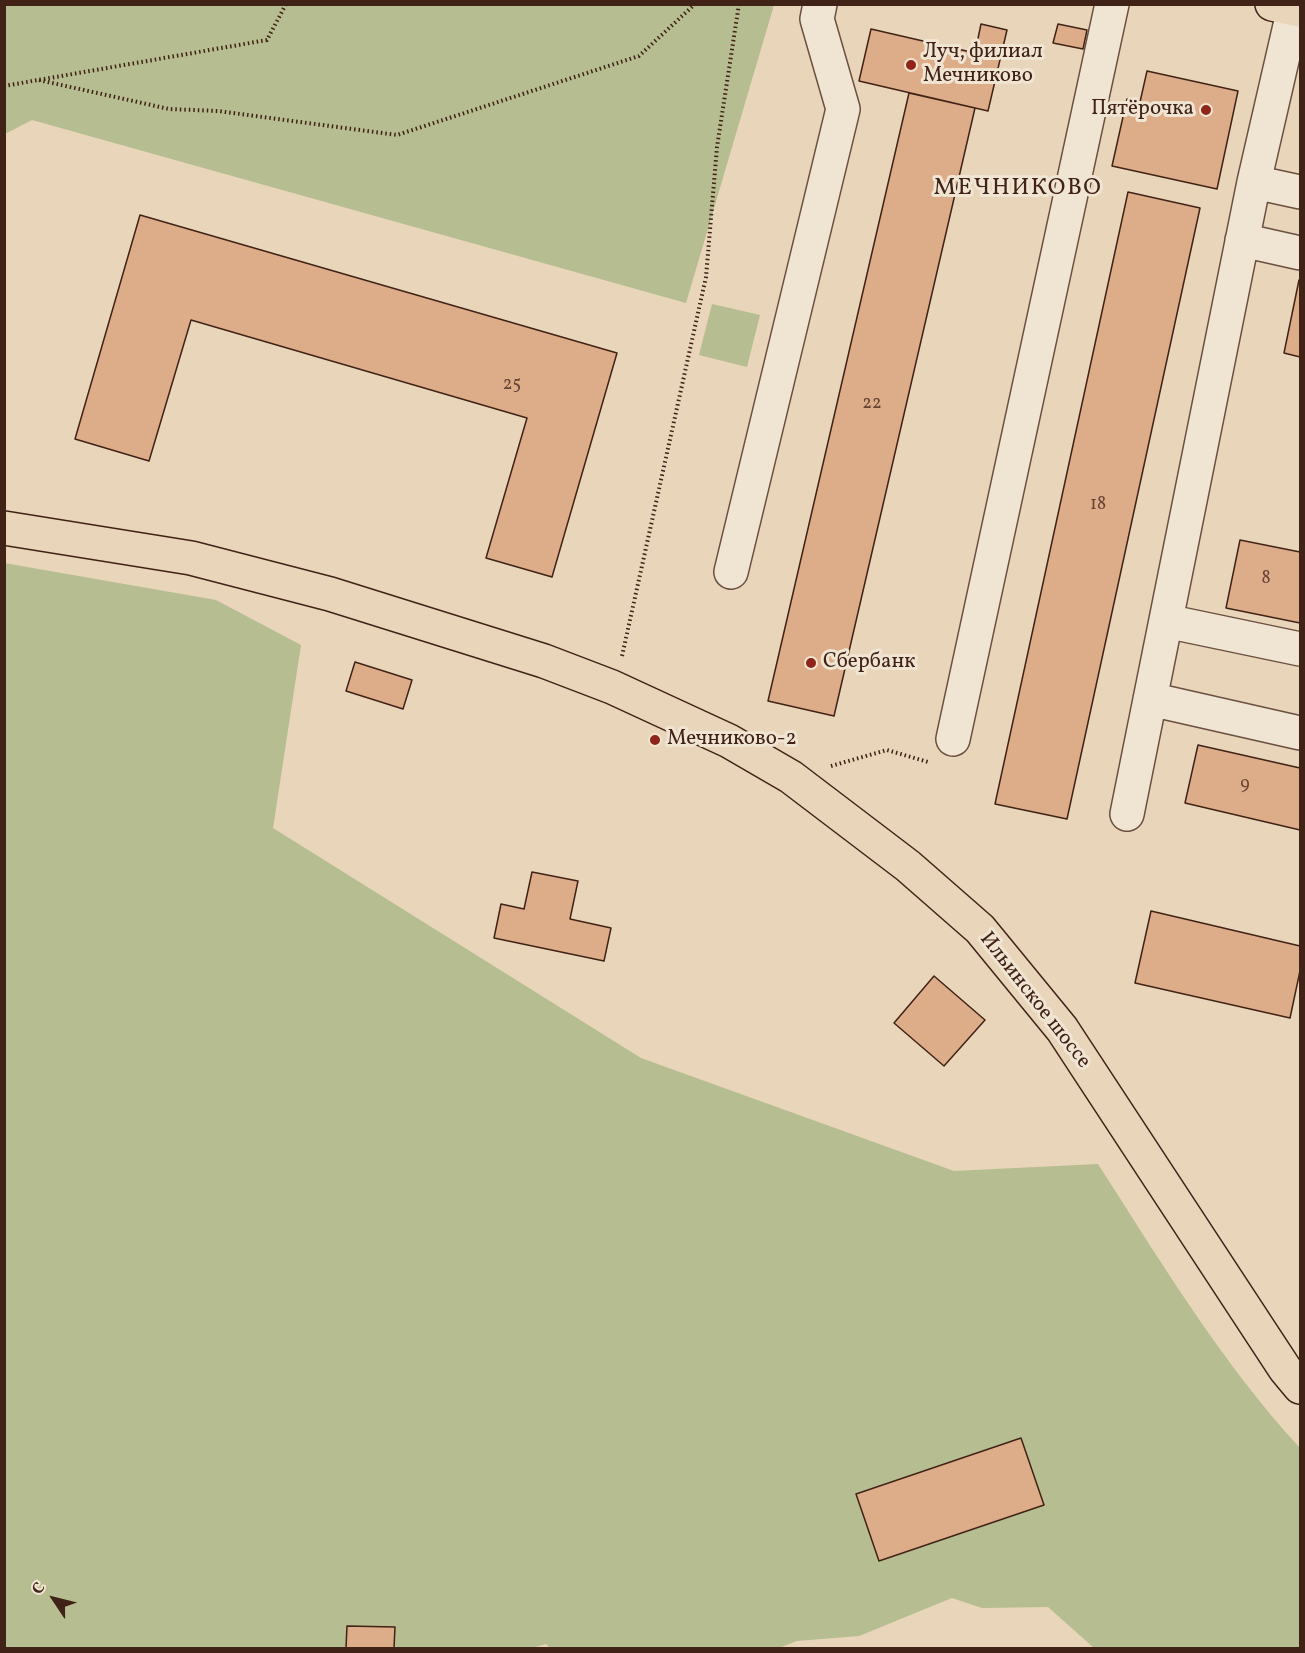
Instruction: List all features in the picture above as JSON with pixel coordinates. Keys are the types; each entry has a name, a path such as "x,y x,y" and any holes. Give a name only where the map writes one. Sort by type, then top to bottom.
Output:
{"main road":[{"name":"Ильинское шоссе","path":"4,528 191,558 330,594 544,661 612,687 729,741 791,777 908,866 980,929 1062,1029 1285,1369 1300,1386"}],"lane":[{"path":"731,572 843,109 817,19 820,4"},
{"path":"953,739 1112,4"},
{"path":"1127,814 1291,7"},
{"path":"1254,182 1300,192"},
{"path":"1242,240 1300,253"},
{"path":"1166,621 1300,649"},
{"path":"1150,699 1300,734"}],"path":[{"path":"4,86 267,40 286,4"},
{"path":"39,80 169,109 218,111 397,135 639,56 695,4"},
{"path":"622,659 706,277 717,147 739,4"},
{"path":"791,777 887,750 928,762"}],"green space":[{"path":"5,4 774,5 686,303 32,120 5,134"},
{"path":"712,304 760,315 747,367 699,355"},
{"path":"4,563 216,600 301,645 273,828 641,1058 954,1171 1098,1164 1218,1346 1271,1415 1300,1448 1300,1648 1094,1648 1048,1607 982,1608 952,1598 859,1636 797,1641 779,1648 550,1648 546,1644 532,1648 5,1648"}],"building":[{"path":"981,24 1007,30 988,111 859,81 871,29 975,53"},
{"path":"1058,24 1087,30 1083,49 1053,43"},
{"path":"1147,71 1238,91 1217,189 1112,166 1127,99 1140,102"},
{"path":"909,93 975,108 834,716 768,701"},
{"path":"1128,192 1200,208 1067,819 995,804"},
{"path":"140,215 617,353 552,577 486,558 527,418 191,320 149,461 75,439"},
{"path":"1300,280 1300,357 1284,353"},
{"path":"1240,540 1300,552 1300,623 1226,608"},
{"path":"355,662 412,680 403,709 346,691"},
{"path":"1198,745 1300,768 1300,830 1185,803"},
{"path":"532,872 578,881 570,919 611,928 604,961 494,938 501,904 524,909"},
{"path":"1151,911 1300,946 1300,971 1290,1018 1135,983"},
{"path":"934,976 985,1020 944,1066 894,1023"},
{"path":"1021,1438 1044,1505 879,1561 856,1494"},
{"path":"347,1626 395,1627 394,1648 346,1648"}],"place":[{"name":"Луч, филиал Мечниково","path":"911,65"},
{"name":"Пятёрочка","path":"1206,110"},
{"name":"Сбербанк","path":"811,663"},
{"name":"Мечниково-2","path":"655,740"}],"district":[{"name":"МЕЧНИКОВО","path":"1018,190"}]}
